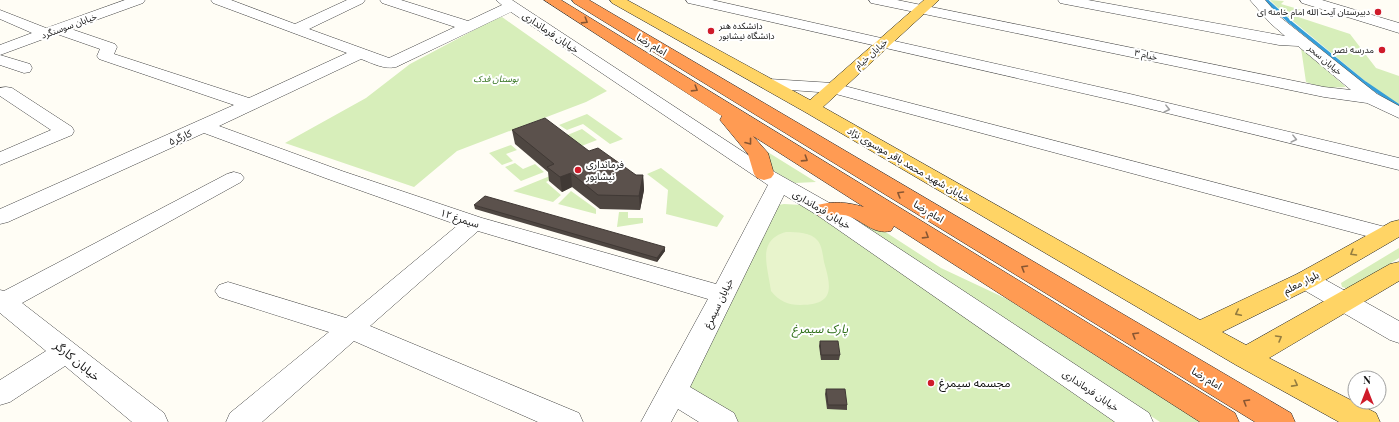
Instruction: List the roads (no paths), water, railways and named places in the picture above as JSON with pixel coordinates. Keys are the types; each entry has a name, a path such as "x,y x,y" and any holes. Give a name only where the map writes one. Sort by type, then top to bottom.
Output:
{"highway":[{"name":"امام رضا","path":"552,0 1224,422"},
{"name":"امام رضا","path":"579,0 1280,422"},
{"path":"715,101 758,153 771,178"},
{"path":"825,210 848,208 863,214 946,266 968,276 1014,291"}],"main road":[{"name":"خیابان شهید محمد باقر موسوی نژاد","path":"617,0 769,84 1246,358 1365,422"},
{"name":"خیابان خیام","path":"811,108 926,5"},
{"name":"بلوار معلم","path":"1200,331 1306,280 1392,230"},
{"path":"1246,358 1399,270"}],"street":[{"name":"خیابان سوسنگرد","path":"0,50 138,0"},
{"path":"218,0 359,54 390,64 470,27 508,3"},
{"path":"296,29 358,0"},
{"path":"387,0 470,27"},
{"path":"692,0 1130,99 1399,164"},
{"name":"خیام ۳","path":"876,0 926,5 1316,90 1371,98"},
{"path":"1065,0 1279,40 1303,42"},
{"name":"خیابان سحر","path":"1257,0 1275,20 1371,98 1399,113"},
{"path":"1307,0 1399,28"},
{"name":"خیابان فرمانداری","path":"508,3 771,178 825,210 1138,422"},
{"path":"0,14 52,32 109,47 105,56 250,104"},
{"name":"کارگر۵","path":"0,217 359,54"},
{"path":"0,60 24,68"},
{"path":"769,84 833,88 1071,152 1392,230"},
{"path":"0,159 65,131 6,92"},
{"name":"سیمرغ ۱۲","path":"203,126 335,175 474,223 722,294"},
{"path":"2,301 234,178"},
{"name":"خیابان سیمرغ","path":"656,422 674,391 755,228 771,178"},
{"path":"241,422 352,329 474,223"},
{"path":"1306,280 1399,333"},
{"path":"228,292 352,329 568,422"},
{"name":"خیابان کارگر","path":"2,301 153,422"},
{"path":"0,394 66,352"},
{"path":"674,391 723,422"}],"waterway":[{"path":"1266,0 1290,22 1365,83 1399,106"}],"place":[{"name":"دبیرستان آیت الله امام خامنه ای","path":"1378,12"},
{"name":"دانشکده هنر دانشگاه نیشابور","path":"711,31"},
{"name":"مدرسه نصر","path":"1382,50"},
{"name":"فرمانداری نیشابور","path":"578,170"},
{"name":"مجسمه سیمرغ","path":"931,383"}],"park label":[{"name":"بوستان فدک","path":"496,79"},
{"name":"پارک سیمرغ","path":"820,329"}]}
